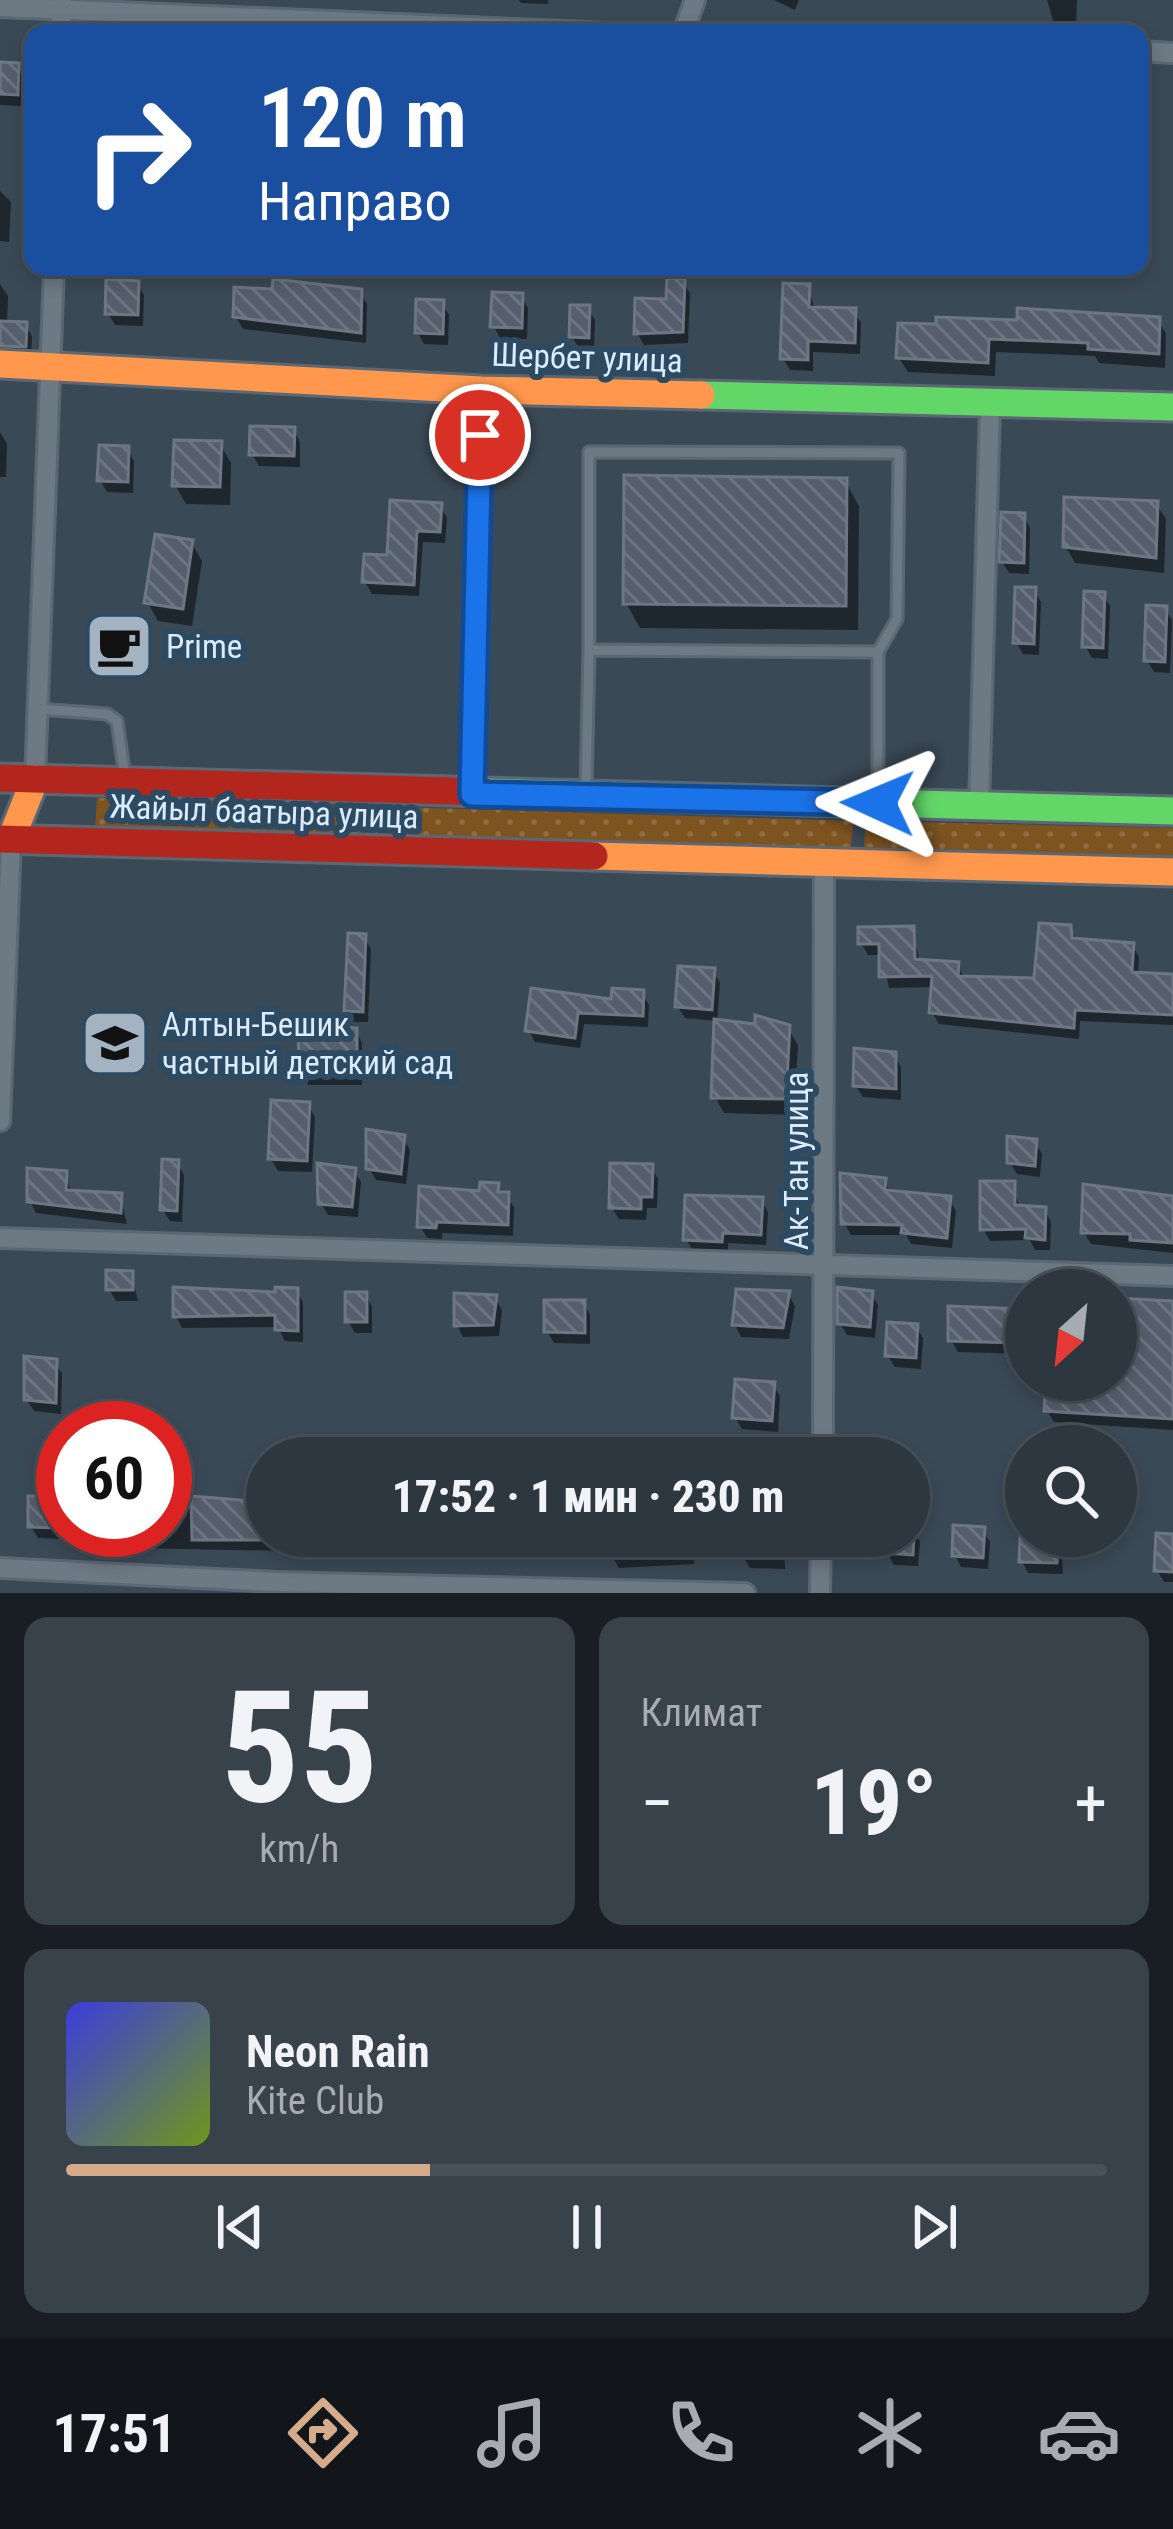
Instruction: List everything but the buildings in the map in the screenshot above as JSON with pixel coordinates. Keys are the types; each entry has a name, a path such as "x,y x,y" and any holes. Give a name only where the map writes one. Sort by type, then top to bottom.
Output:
{"main road":[{"name":"Шербет улица","path":"0,364 482,389 990,406 1173,407"},
{"name":"Жайыл баатыра улица","path":"0,778 1173,811"},
{"path":"5,839 35,779"},
{"name":"Жайыл баатыра улица","path":"5,839 1173,872"}],"street":[{"path":"249,21 260,0"},
{"path":"0,8 61,4 339,24"},
{"path":"35,779 54,276"},
{"path":"979,806 990,406"},
{"path":"0,1121 5,839"},
{"name":"Ак-Тан улица","path":"823,1437 824,864"},
{"path":"0,1238 1173,1276"},
{"path":"820,1593 821,1557"},
{"path":"0,1568 277,1588 745,1593"}],"lane":[{"path":"472,794 482,389"},
{"path":"586,796 589,452 899,453 897,619 878,652 878,803"},
{"path":"589,650 878,652"},
{"path":"38,709 107,714 117,721 124,745 125,782"}],"shaded area":[{"path":"97,798 853,821 851,848 95,828"},
{"path":"866,821 1173,828 1173,856 864,847"},
{"name":"Алтын-Бешик частный детский сад","path":"89,1015 146,1020 141,1070 84,1065"}],"traffic: fast":[{"path":"701,395 1173,407"},
{"path":"485,792 1173,811"}],"traffic: slow":[{"path":"0,364 481,390 701,395"},
{"path":"11,839 35,779"},
{"path":"594,856 1173,872"}],"traffic: jam":[{"path":"0,778 485,792"},
{"path":"0,839 594,856"}],"place":[{"name":"Prime","path":"119,646"},
{"name":"Алтын-Бешик частный детский сад","path":"115,1043"}],"route":[{"path":"480,435 472,794 878,803"}]}
